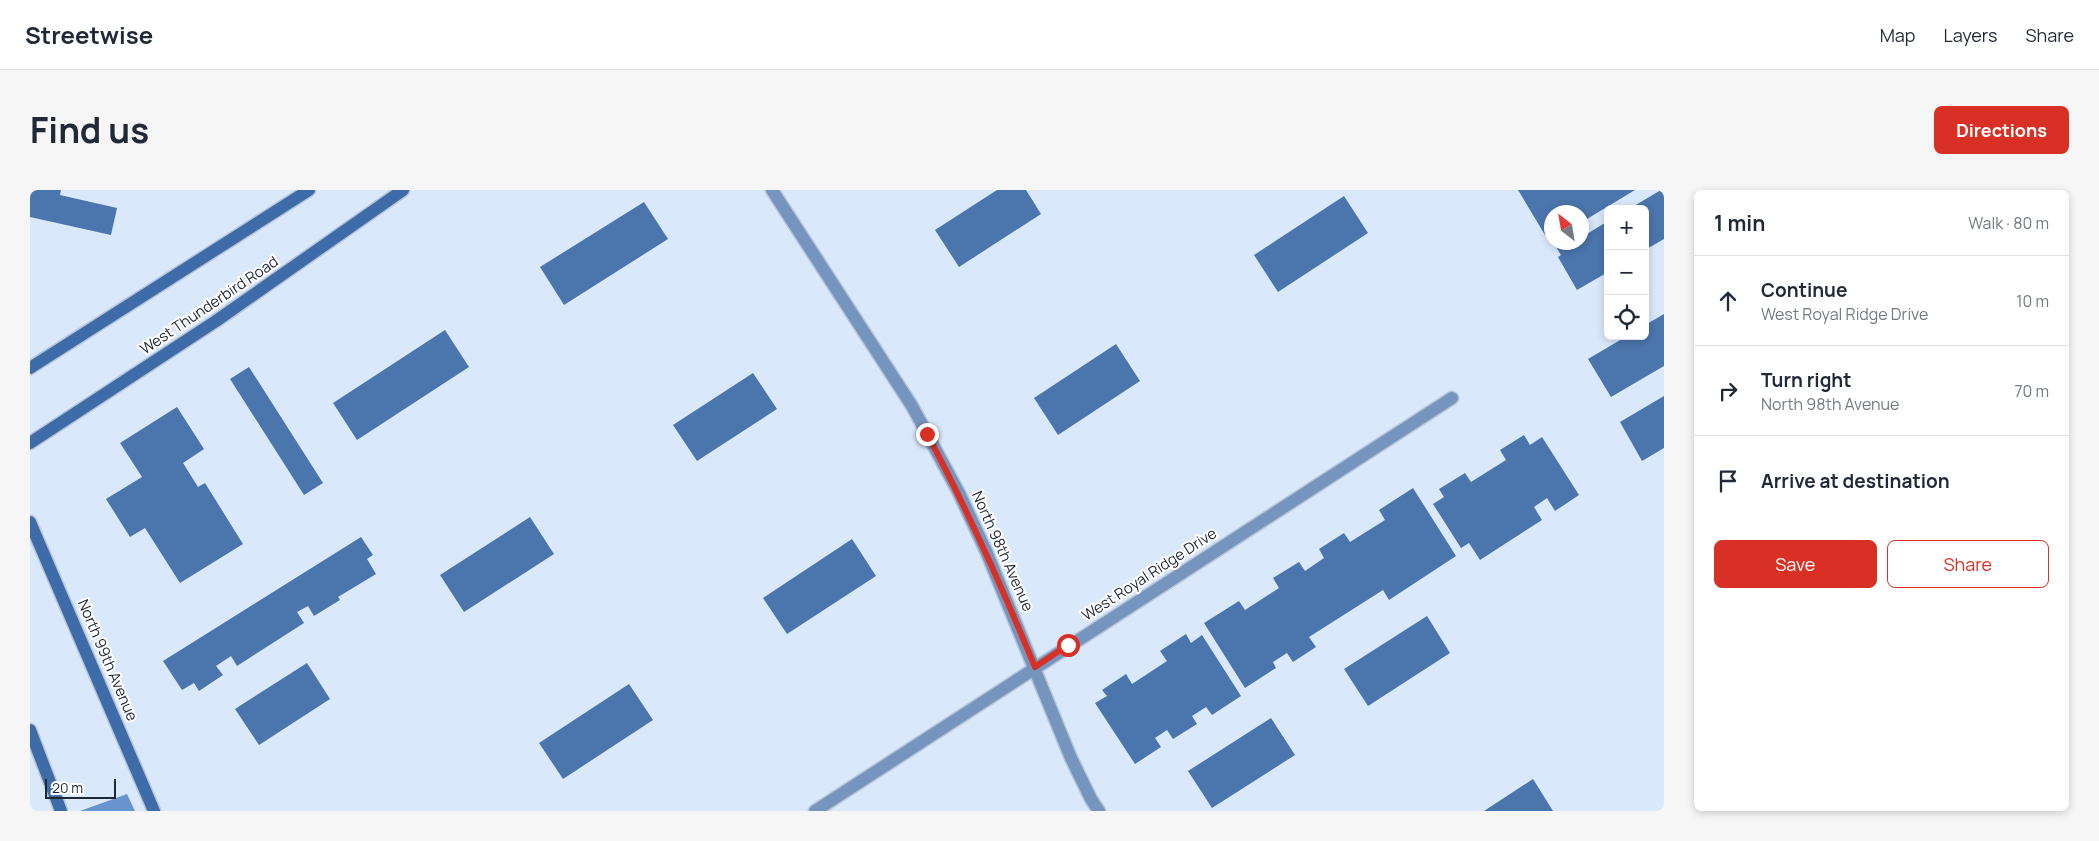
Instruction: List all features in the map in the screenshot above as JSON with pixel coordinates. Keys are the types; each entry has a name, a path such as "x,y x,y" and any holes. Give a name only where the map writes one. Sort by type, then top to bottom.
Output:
{"main road":[{"path":"30,368 309,190"},
{"name":"West Thunderbird Road","path":"30,443 216,321 403,190"},
{"name":"North 99th Avenue","path":"30,522 154,811"},
{"path":"30,730 61,811"}],"street":[{"name":"North 98th Avenue","path":"772,190 912,406 971,518 1035,667 1071,758 1099,811"},
{"name":"West Royal Ridge Drive","path":"815,811 1452,398"}],"water":[{"path":"127,794 135,811 80,811"}],"building":[{"path":"30,190 61,190 60,195 117,208 111,235 30,217"},
{"path":"997,190 1026,190 1041,214 959,267 935,230"},
{"path":"1518,190 1635,190 1610,205 1604,205 1604,209 1589,218 1589,205 1544,205 1544,233"},
{"path":"1664,190 1664,239 1649,248 1649,205 1636,205"},
{"path":"1344,196 1368,233 1278,292 1254,255"},
{"path":"644,202 668,239 564,305 540,267"},
{"path":"1604,223 1604,274 1577,290 1558,257 1561,255 1558,250 1589,250 1589,233"},
{"path":"1664,314 1664,366 1611,397 1588,359 1620,340 1649,340 1649,323"},
{"path":"445,330 469,367 357,440 333,403"},
{"path":"1116,344 1140,381 1058,435 1034,398"},
{"path":"249,367 323,483 304,495 230,379"},
{"path":"753,373 777,409 697,461 673,425"},
{"path":"1664,396 1664,448 1642,461 1620,422"},
{"path":"177,407 204,449 183,463 198,487 205,483 243,544 180,583 145,528 130,537 106,499 142,477 120,443"},
{"path":"1524,435 1530,445 1542,437 1579,495 1555,511 1547,498 1534,507 1542,520 1480,560 1469,543 1461,548 1433,504 1444,497 1439,489 1465,473 1471,482 1506,460 1500,450"},
{"path":"1413,488 1456,556 1389,600 1383,590 1309,637 1316,647 1293,662 1287,653 1273,662 1276,668 1245,688 1204,623 1239,601 1245,610 1279,588 1273,578 1299,562 1305,571 1324,558 1319,549 1344,533 1350,542 1385,520 1379,510"},
{"path":"530,517 554,554 464,612 440,575"},
{"path":"361,537 373,555 367,559 376,574 338,597 340,600 314,616 308,606 297,612 304,623 237,666 231,656 216,666 223,675 199,691 194,683 182,690 163,661"},
{"path":"852,539 876,576 787,634 763,598"},
{"path":"1427,616 1450,653 1368,706 1344,669"},
{"path":"1186,634 1191,643 1202,635 1241,696 1212,715 1206,707 1192,716 1197,724 1173,739 1167,730 1155,738 1161,747 1135,764 1095,703 1107,696 1102,690 1126,674 1132,684 1167,661 1160,651"},
{"path":"307,663 330,699 259,745 235,709"},
{"path":"629,684 653,720 563,779 539,743"},
{"path":"1271,718 1295,755 1212,808 1188,771"},
{"path":"1533,779 1553,811 1484,811"}],"route":[{"path":"927,434 959,493 986,551 1035,667 1068,645"}]}
